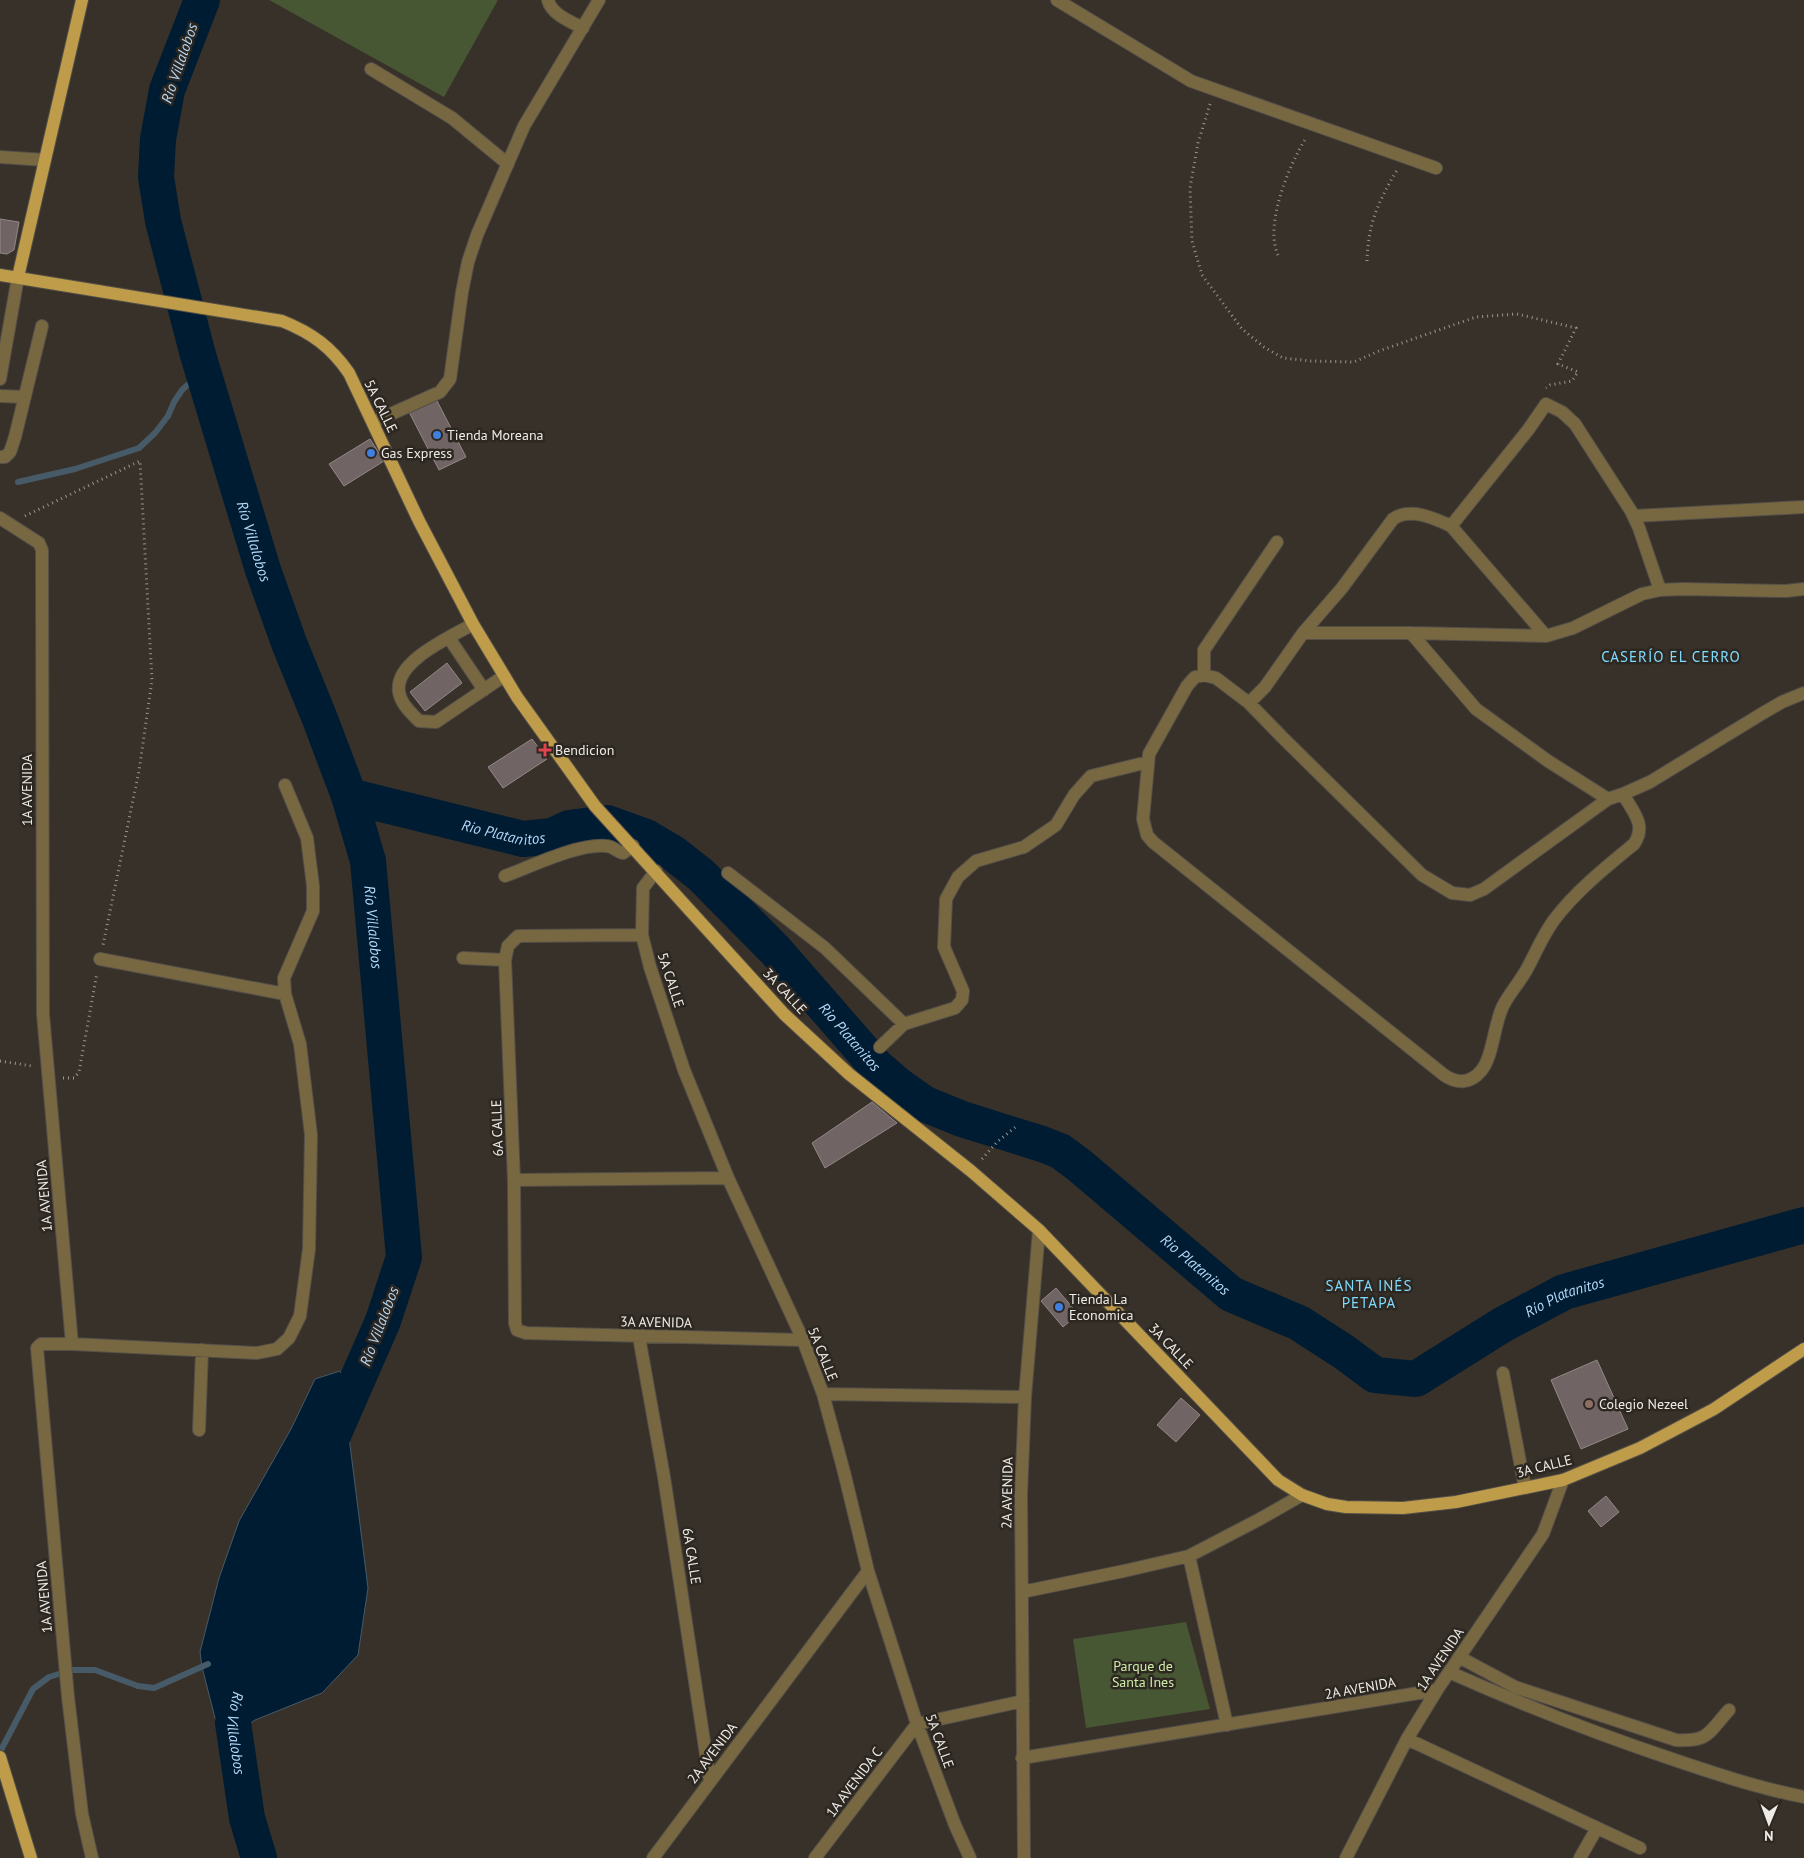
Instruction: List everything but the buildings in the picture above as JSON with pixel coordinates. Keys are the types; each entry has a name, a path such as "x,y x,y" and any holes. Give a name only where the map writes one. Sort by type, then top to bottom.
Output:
{"main road":[{"path":"18,277 82,0"},
{"name":"5A CALLE","path":"0,275 264,316 299,328 336,355 348,373 373,422 419,521 473,624 504,676 539,730 595,806 631,844"},
{"name":"3A CALLE","path":"631,844 784,1014 849,1074 971,1171 1039,1230 1278,1480 1302,1494 1327,1504 1346,1507 1403,1508 1456,1502 1563,1480 1640,1448 1714,1409 1804,1349"},
{"path":"0,1757 31,1858"}],"street":[{"path":"548,0 550,6 559,14 583,28"},
{"path":"373,422 440,392 450,379 468,262 478,235 524,126 600,0"},
{"path":"1057,0 1191,81 1436,168"},
{"path":"371,69 452,118 508,164"},
{"path":"0,157 45,160"},
{"path":"0,379 18,277"},
{"path":"0,457 5,457 10,452 42,326"},
{"path":"0,396 25,398"},
{"path":"1451,526 1522,438 1546,404 1562,412 1575,424 1634,516 1660,590"},
{"path":"1634,516 1804,507"},
{"path":"1249,703 1265,687 1303,633 1342,588 1393,520 1399,515 1416,514 1451,526 1546,636"},
{"name":"1A AVENIDA","path":"4,521 39,543 42,550 43,1014 72,1344 41,1344 37,1348 68,1697 82,1814 92,1858"},
{"path":"1204,675 1204,650 1277,542"},
{"path":"1303,633 1546,636 1573,628 1642,594 1660,590 1786,591 1804,589"},
{"path":"473,624 429,649 409,665 400,676 399,693 406,708 419,721 436,722 504,676"},
{"path":"1411,633 1476,709 1548,761 1608,799"},
{"path":"448,638 484,690"},
{"path":"1623,794 1640,823 1640,835 1634,844 1576,895 1553,921 1540,942 1528,968 1503,1007 1487,1060 1482,1070 1470,1080 1463,1082 1444,1075 1153,842 1147,835 1143,819 1149,754 1187,686 1195,677 1204,675 1216,678 1249,703 1282,738 1422,875 1452,893 1470,895 1484,889 1608,799 1650,782 1763,712 1804,693"},
{"path":"880,1047 904,1024 955,1008 962,1000 963,991 944,947 946,899 958,877 976,861 1024,847 1056,825 1074,795 1091,776 1148,762"},
{"path":"72,1344 257,1353 277,1349 289,1338 300,1316 309,1249 311,1135 300,1044 285,994 284,978 313,910 313,886 307,838 285,784"},
{"path":"505,876 576,849 607,846 614,847 619,853 623,854 631,844"},
{"name":"5A CALLE","path":"656,871 643,888 642,935 650,967 684,1070 728,1178 803,1340 823,1394 868,1571 917,1724 955,1825 970,1858"},
{"path":"728,873 825,948 904,1024"},
{"name":"6A CALLE","path":"515,1323 514,1180 505,960 508,946 518,936 642,935"},
{"path":"463,958 505,960"},
{"path":"100,959 285,994"},
{"path":"514,1180 728,1178"},
{"name":"2A AVENIDA","path":"1024,1858 1020,1495 1024,1397 1039,1230"},
{"name":"3A AVENIDA","path":"515,1323 517,1330 526,1333 803,1340"},
{"name":"6A CALLE","path":"639,1337 669,1505 710,1780"},
{"path":"200,1430 202,1350"},
{"path":"1503,1373 1525,1488"},
{"path":"823,1394 1024,1397"},
{"name":"1A AVENIDA","path":"1346,1858 1407,1739 1459,1657 1535,1548 1543,1534 1563,1480"},
{"path":"1022,1592 1189,1556 1260,1519 1302,1494"},
{"path":"1189,1556 1227,1726"},
{"name":"2A AVENIDA","path":"654,1858 710,1780 868,1571"},
{"path":"1459,1657 1515,1687 1676,1740 1692,1741 1703,1739 1729,1710"},
{"path":"1449,1672 1530,1707 1621,1742 1776,1792 1804,1797"},
{"name":"2A AVENIDA","path":"1022,1758 1227,1726 1437,1690"},
{"path":"917,1724 1023,1701"},
{"name":"1A AVENIDA C","path":"815,1858 917,1724"},
{"path":"1407,1739 1640,1848"},
{"path":"1580,1858 1597,1828"}],"path":[{"path":"1214,89 1198,143 1190,188 1192,241 1202,275 1242,329 1264,347 1283,358 1354,362 1379,351 1476,317 1518,314 1576,328 1558,364 1578,372 1572,381 1550,385 1544,389 1542,398 1546,404"},
{"path":"1278,255 1275,247 1278,203 1293,162 1315,126"},
{"path":"1368,261 1369,232 1374,214 1382,194 1405,157"},
{"path":"0,1061 74,1078 79,1072 139,771 152,680 140,461 4,521"},
{"path":"971,1171 998,1142 1016,1127"}],"green space":[{"path":"269,0 498,0 444,97"},
{"name":"Parque de Santa Ines","path":"1186,1622 1210,1709 1086,1728 1073,1639"}],"water":[{"path":"340,1371 350,1397 348,1429 368,1588 358,1655 322,1693 255,1720 235,1733 215,1718 200,1652 219,1578 239,1521 291,1429 315,1379"}],"waterway":[{"name":"Río Villalobos","path":"202,0 167,90 158,139 156,177 163,221 198,355 263,570 289,643 349,796 368,861 404,1257 383,1321 330,1442"},
{"path":"18,482 75,469 139,448 155,433 168,416 182,390 203,371"},
{"name":"Rio Platanitos","path":"349,796 523,839 552,836 569,828 607,823 646,837 673,853 701,875 776,951 877,1067 898,1085 925,1104 962,1119 1060,1151 1231,1294 1299,1323 1375,1375 1416,1379 1502,1325 1564,1292 1804,1225"},
{"path":"0,1752 33,1689 49,1677 72,1670 95,1670 138,1686 154,1688 208,1664"},
{"name":"Río Villalobos","path":"241,1683 233,1723 247,1818 259,1858"}],"place":[{"name":"Tienda Moreana","path":"437,435"},
{"name":"Gas Express","path":"371,453"},
{"name":"Bendicion","path":"545,750"},
{"name":"Tienda La Economica","path":"1059,1307"},
{"name":"Colegio Nezeel","path":"1589,1404"}],"district":[{"name":"CASERÍO EL CERRO","path":"1671,656"},
{"name":"SANTA INÉS PETAPA","path":"1369,1294"}],"water label":[{"name":"Río Platanitos","path":"1565,1297"}]}
